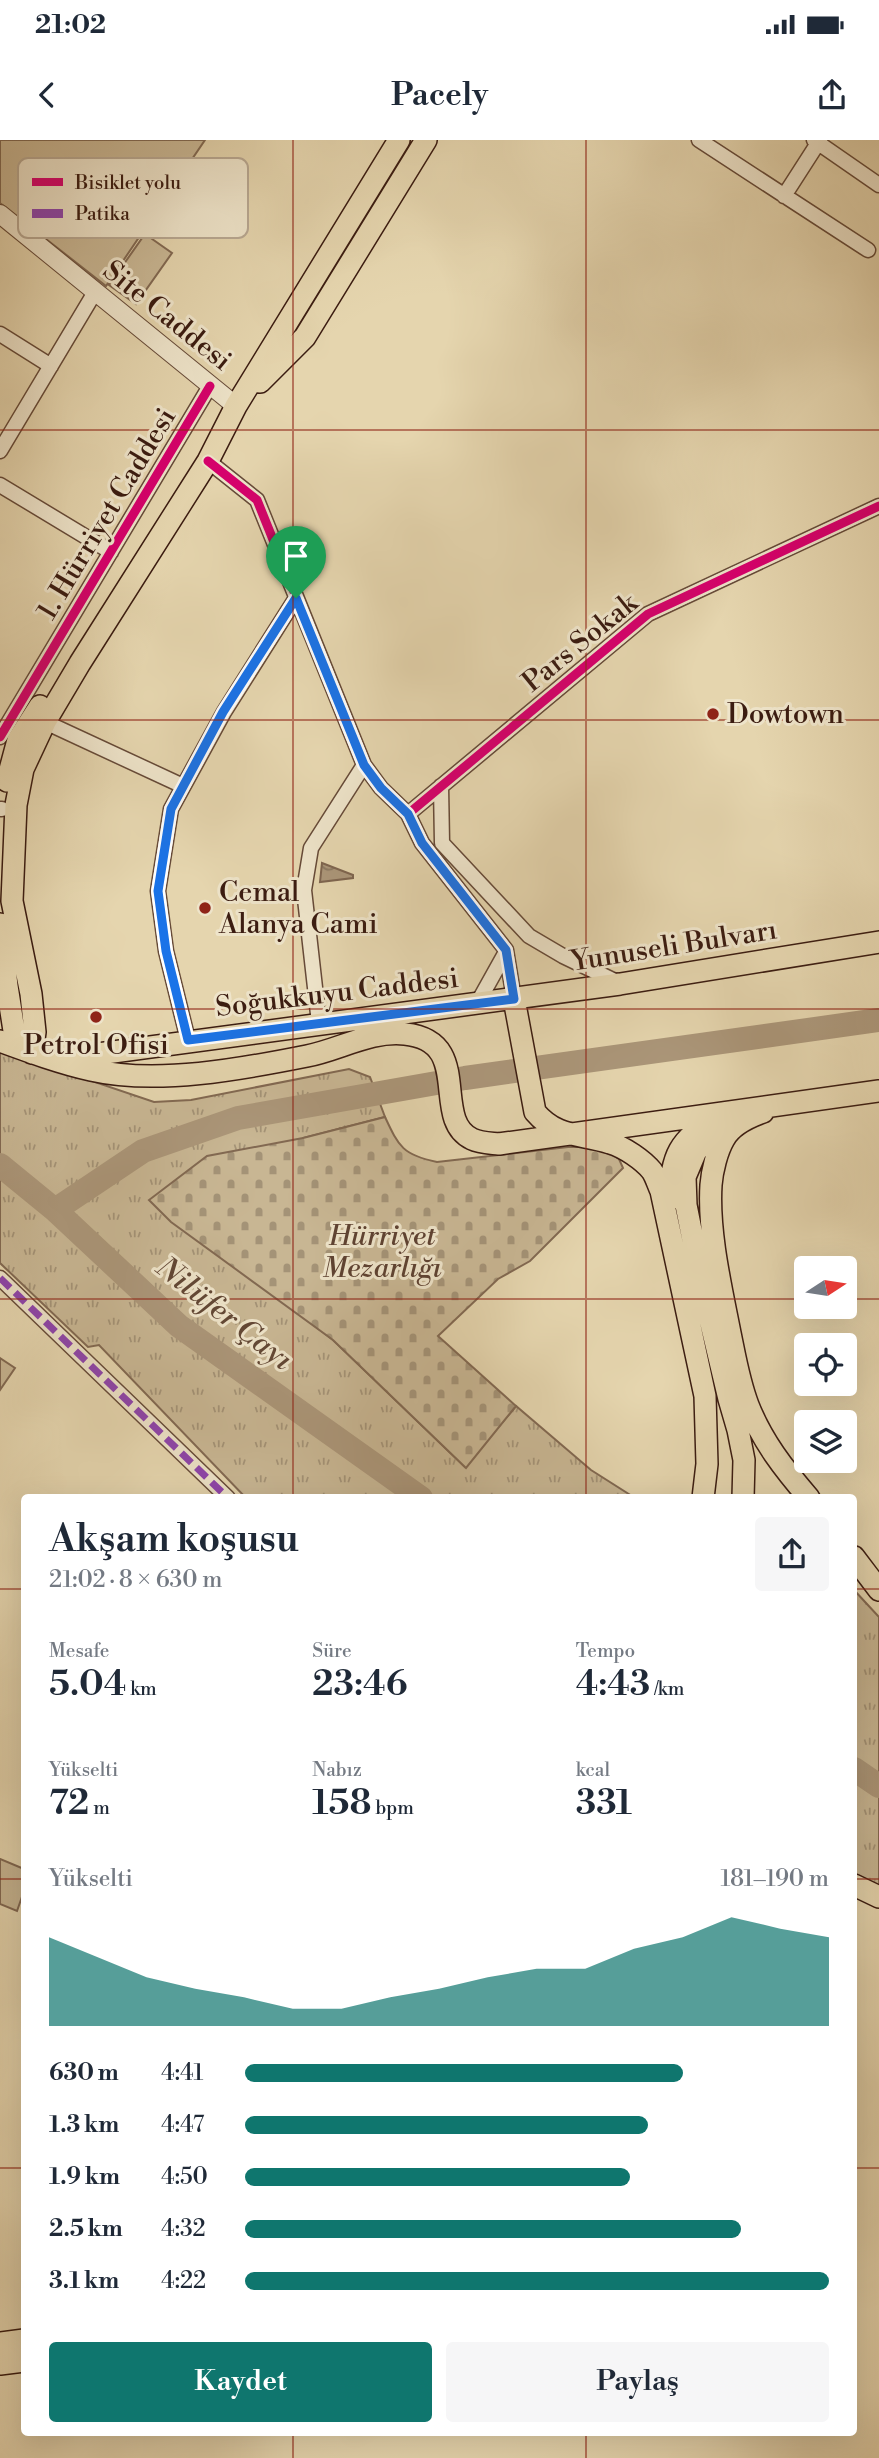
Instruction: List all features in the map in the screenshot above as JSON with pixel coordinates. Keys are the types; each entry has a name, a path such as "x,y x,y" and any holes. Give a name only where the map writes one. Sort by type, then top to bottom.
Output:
{"main road":[{"path":"204,456 399,140"},
{"path":"236,406 305,337 426,140"},
{"name":"1. Hürriyet Caddesi","path":"16,1042 35,1031 31,994 12,901 16,805 23,769 45,722 204,456"},
{"name":"1. Hürriyet Caddesi","path":"0,832 8,773 7,751 18,740 204,456"},
{"path":"0,924 3,990 16,1042"},
{"name":"Yunuseli Bulvarı","path":"477,1004 876,943"},
{"path":"514,999 535,1112 544,1122 567,1134 611,1143 640,1160 652,1171 661,1191 705,1396 707,1464 703,1494"},
{"name":"Soğukkuyu Caddesi","path":"16,1042 70,1056 477,1004"},
{"name":"Soğukkuyu Caddesi","path":"16,1042 91,1070 137,1076 171,1076 310,1056 362,1039 404,1033 436,1046 443,1055 456,1119 461,1131 473,1140 499,1144 567,1134"},
{"path":"667,1220 671,1172 676,1154 691,1133 727,1111 782,1091 879,1082"},
{"path":"567,1134 879,1091"},
{"path":"786,1102 747,1118 724,1137 711,1183 712,1213 724,1300 739,1377 747,1403 780,1465 805,1494"},
{"path":"743,1494 744,1461 691,1236 685,1177 696,1151 712,1134 730,1119 756,1107"},
{"path":"857,1561 879,1590"},
{"path":"857,1577 879,1597"},
{"path":"857,1886 879,1897"},
{"path":"857,1898 879,1905"},
{"path":"0,2343 21,2340"},
{"path":"0,2364 21,2361"}],"street":[{"path":"698,140 868,250"},
{"path":"784,195 817,141 879,185"},
{"name":"Site Caddesi","path":"0,214 18,229"},
{"name":"Site Caddesi","path":"29,238 236,406"},
{"path":"0,451 95,292"},
{"path":"0,334 51,366"},
{"name":"1. Hürriyet Caddesi","path":"0,737 210,386"},
{"path":"204,456 257,500 364,765 381,788 408,814 422,843 506,950 514,999"},
{"path":"0,485 111,552"},
{"name":"Pars Sokak","path":"408,814 648,614 879,506"},
{"path":"188,1040 166,951 158,891 171,809 223,712 296,598"},
{"path":"45,722 183,786"},
{"path":"319,1023 304,890 311,848 364,765"},
{"path":"441,786 442,843 529,936 620,984"},
{"path":"477,1004 506,950"},
{"path":"0,1278 224,1494"}],"green space":[{"path":"0,140 205,140 193,158 18,158 18,217 0,203"},
{"path":"45,238 139,238 106,286"},
{"path":"142,238 151,238 172,253 136,304 109,285"},
{"path":"0,1050 154,1102 191,1100 349,1069 370,1077 385,1117 303,1138 276,1296 333,1340 465,1467 516,1406 591,1470 629,1494 242,1494 99,1345 88,1347 0,1263"},
{"name":"Hürriyet Mezarlığı","path":"385,1117 394,1136 409,1153 437,1162 568,1147 592,1147 607,1151 619,1159 623,1168 530,1261 498,1279 438,1336 516,1406 466,1468 333,1340 171,1222 149,1200 207,1156 303,1138"},
{"path":"0,1358 15,1368 0,1390"},
{"path":"857,1593 879,1617 879,1886 857,1876"},
{"path":"0,1859 21,1868 21,1900 17,1911 0,1904"}],"water":[{"path":"322,863 353,875 353,878 320,882"}],"waterway":[{"path":"55,1210 143,1151 238,1118 465,1078 879,1020"},
{"name":"Nilüfer Çayı","path":"0,1165 55,1210 179,1326 415,1494"},
{"name":"Nilüfer Çayı","path":"857,1771 879,1786"}],"marked path":[{"path":"0,1278 224,1494"}],"cycle path":[{"path":"0,737 210,386"},
{"path":"208,461 257,500 364,765 381,788 408,814 422,843 506,950 514,999"},
{"path":"408,814 648,614 879,506"},
{"path":"188,1040 166,951 158,891 171,809 224,712 296,598"}],"place":[{"name":"Dowtown","path":"713,714"},
{"name":"Cemal Alanya Cami","path":"205,908"},
{"name":"Petrol Ofisi","path":"96,1017"}],"route":[{"path":"296,598 364,765 381,788 408,814 422,843 506,950 514,999 188,1040 166,951 158,891 171,809 223,712 296,598"}]}
